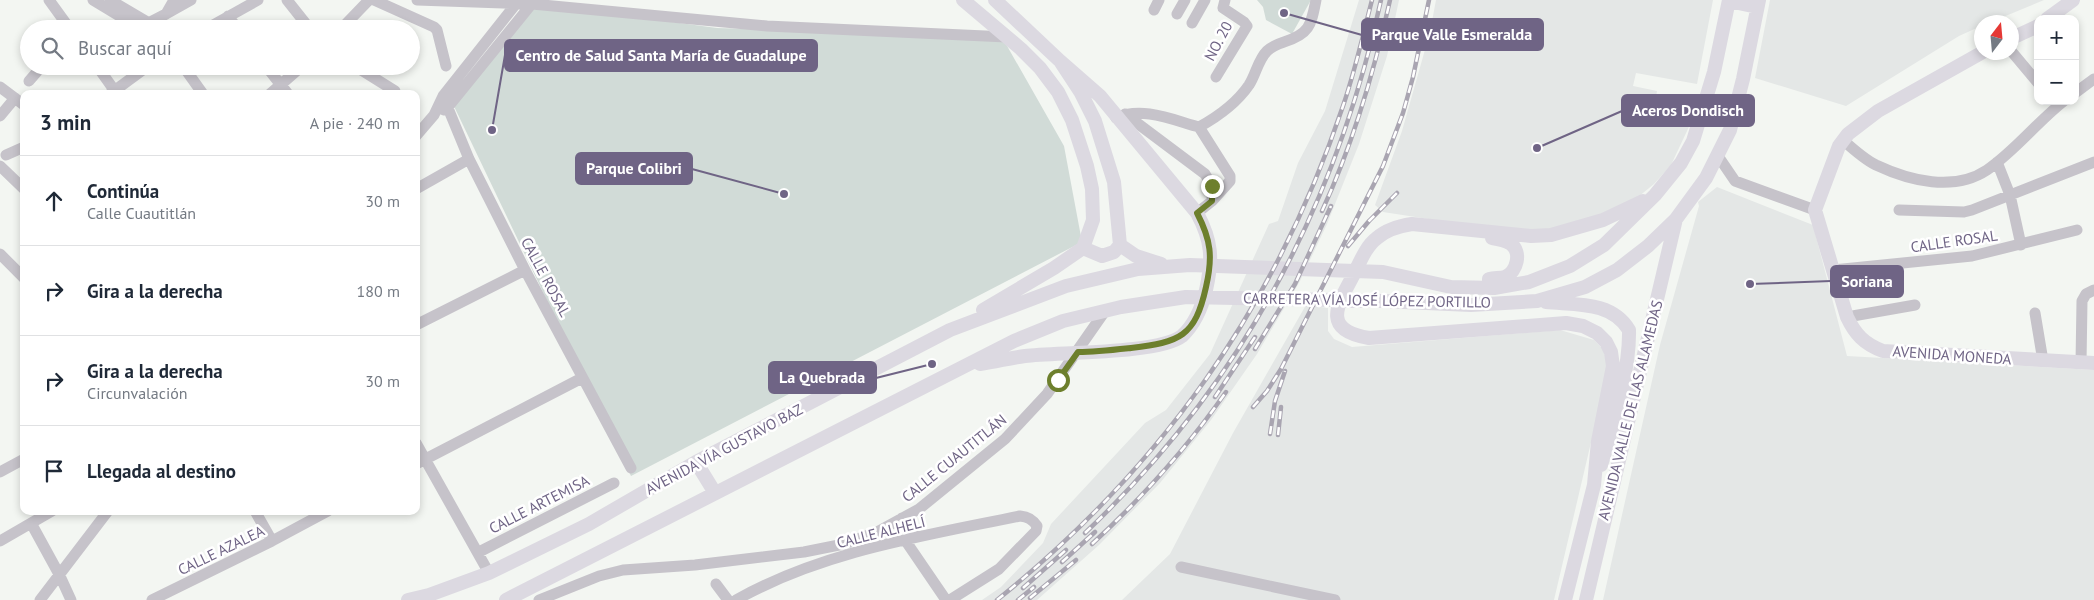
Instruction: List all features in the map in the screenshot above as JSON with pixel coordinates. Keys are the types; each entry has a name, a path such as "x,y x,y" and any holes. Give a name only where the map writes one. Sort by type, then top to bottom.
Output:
{"main road":[{"path":"950,330 1054,268 1083,248 1093,220 1092,189 1088,166 1072,120 1058,92 1040,68 963,0"},
{"path":"967,366 1025,356 1163,344 1181,336 1194,323 1201,309 1211,269 1211,251 1207,232 1197,213 1121,116 1090,85 1060,61 996,0"},
{"path":"1729,0 1758,3"},
{"name":"CARRETERA VÍA JOSÉ LÓPEZ PORTILLO","path":"1190,265 1383,272 1451,287 1494,288 1529,282 1570,266 1604,245 1655,195 1681,163 1693,142 1714,72 1729,0"},
{"path":"2052,15 2073,0"},
{"name":"CARRETERA VÍA JOSÉ LÓPEZ PORTILLO","path":"1105,311 1186,297 1382,301 1471,305 1537,301 1585,287 1616,270 1648,246 1676,220 1702,184 1730,130 1758,3"},
{"path":"2019,35 2034,28"},
{"path":"1815,210 1843,140 1878,111 1974,57"},
{"path":"1060,61 1081,93 1095,121 1109,161 1116,196 1120,245 1114,252 1102,256 1083,248"},
{"name":"AVENIDA VALLE DE LAS ALAMEDAS","path":"1565,600 1594,485 1598,442 1613,366 1612,352 1606,342 1597,333 1583,326 1566,323 1369,338 1353,336 1342,328 1337,317 1337,306 1365,252 1374,240 1396,227 1412,224 1531,236 1551,235 1604,220 1655,195"},
{"name":"AVENIDA MONEDA","path":"1815,210 1847,317 1853,330 1863,341 1883,351 2043,362 2088,363"},
{"name":"AVENIDA VALLE DE LAS ALAMEDAS","path":"1586,600 1676,220"},
{"path":"1412,277 1486,279 1504,277 1514,271 1517,261 1513,245 1505,240 1468,234 1456,228"},
{"path":"1120,245 1136,256 1169,266"},
{"name":"AVENIDA VÍA GUSTAVO BAZ","path":"408,600 429,595 489,573 588,524 696,462 950,330 1066,286 1107,275 1169,266 1190,265"},
{"path":"1537,301 1600,308 1618,315 1629,330 1627,363 1608,443 1594,485 1602,528"},
{"path":"506,600 1014,341 1063,321 1105,311"},
{"path":"696,462 714,493"}],"street":[{"path":"49,0 63,20"},
{"path":"93,0 131,20"},
{"path":"110,0 135,20"},
{"path":"166,14 174,0"},
{"path":"154,20 191,0"},
{"path":"221,20 258,0"},
{"path":"287,0 303,20"},
{"path":"350,20 369,0"},
{"path":"374,0 418,20"},
{"path":"417,0 533,2 767,26 1007,37"},
{"path":"1177,14 1185,0"},
{"path":"1192,23 1205,0"},
{"name":"NO. 20","path":"1216,77 1246,26 1244,22 1223,8 1226,0"},
{"path":"1121,116 1137,112 1199,127 1220,116 1236,101 1249,84 1270,47 1304,34 1310,26 1316,0"},
{"path":"420,131 434,115 443,96 518,2"},
{"path":"434,115 448,107 533,2"},
{"path":"228,16 231,20"},
{"path":"420,21 437,30 446,66"},
{"path":"2019,60 2034,78"},
{"path":"29,81 34,75"},
{"path":"103,75 112,90"},
{"path":"118,90 137,75"},
{"path":"189,75 200,90"},
{"path":"273,75 284,89 295,75"},
{"path":"369,75 393,90"},
{"path":"2079,90 2094,79"},
{"path":"0,87 20,102 0,116"},
{"name":"CALLE ROSAL","path":"443,96 469,159 525,270 631,468"},
{"path":"1843,140 1875,165 1920,180 1942,183 1959,182 1979,175 1997,162 2056,105"},
{"path":"1121,116 1205,174 1212,186 1212,201"},
{"path":"1197,213 1229,185 1230,176 1199,127"},
{"path":"6,155 20,149"},
{"path":"1718,156 1735,181 1815,210"},
{"path":"420,187 469,159"},
{"path":"1997,162 2010,195 2021,245"},
{"path":"1899,210 1964,212 1981,208 2090,164"},
{"path":"0,166 20,185"},
{"name":"CALLE ROSAL","path":"1833,270 1972,256 2077,230"},
{"path":"0,254 20,274"},
{"path":"420,323 525,270"},
{"path":"2088,363 2082,301 2086,294 2094,290"},
{"path":"1847,317 1915,305"},
{"name":"CALLE CUAUTITLÁN","path":"539,600 599,576 623,570 696,565 804,552 844,544 877,532 919,509 1005,439 1048,394 1105,311"},
{"path":"2035,313 2043,362"},
{"path":"489,573 479,552 421,462 582,378"},
{"path":"0,472 20,461"},
{"name":"CALLE ARTEMISA","path":"479,552 614,483"},
{"path":"0,541 45,515"},
{"path":"40,600 105,515"},
{"path":"257,515 272,542"},
{"name":"CALLE AZALEA","path":"152,600 272,542 321,515"},
{"name":"CALLE ALHELÍ","path":"736,600 765,583 794,571 910,538 1020,516 1027,517 1037,526 1036,532 999,569 948,600"},
{"path":"902,518 910,538 948,600"},
{"path":"31,523 71,600"},
{"path":"1181,567 1335,600"},
{"path":"716,584 728,600"}],"shaded area":[{"path":"1257,0 1311,0 1292,34 1266,20 1263,7"},
{"path":"1359,0 1399,0 1387,56 1359,144 1327,224 1300,281 1257,354 1211,420 1160,483 1099,545 1037,600 982,600 1001,587 1043,543 1051,524 1145,423 1166,410 1210,354 1269,224 1278,221 1298,163 1325,111"},
{"path":"1436,0 1713,0 1697,84 1636,73 1633,86 1657,91 1656,97 1679,102 1695,114 1671,165 1654,184 1627,206 1550,232 1494,229 1383,212 1375,205 1402,131 1430,32"},
{"path":"1770,0 2044,0 2008,15 1974,15 1974,29 1959,36 1846,106 1755,78"},
{"path":"537,4 717,28 1002,37 1064,146 1082,242 631,476 451,100"},
{"path":"1717,187 1813,225 1847,356 2094,370 2094,600 1603,600 1660,345 1699,206 1698,202"},
{"path":"1306,305 1328,308 1328,331 1334,339 1352,347 1560,330 1594,340 1604,350 1608,370 1554,600 1122,600 1170,554 1233,433"}],"railway":[{"path":"997,600 1056,549 1111,495 1161,438 1206,378 1247,315 1284,249 1316,179 1343,106 1372,0"},
{"path":"1085,533 1140,477 1190,417 1234,355 1274,289 1308,221 1337,150 1362,76 1381,0"},
{"path":"1322,211 1362,107 1390,0"},
{"path":"1253,407 1267,391 1281,369 1383,166 1403,113 1413,77 1429,0"},
{"path":"1348,246 1369,221 1397,193"},
{"path":"1255,349 1295,284 1331,206"},
{"path":"1215,397 1255,337"},
{"path":"1270,434 1275,401 1285,371"},
{"path":"1092,544 1129,509 1163,472 1196,433 1226,392"},
{"path":"1278,435 1281,407"},
{"path":"1062,562 1095,532"},
{"path":"1023,588 1066,550"},
{"path":"1030,598 1076,560"},
{"path":"1018,600 1034,587"}],"place":[{"name":"Parque Valle Esmeralda","path":"1284,13"},
{"name":"Centro de Salud Santa María de Guadalupe","path":"492,130"},
{"name":"Aceros Dondisch","path":"1537,148"},
{"name":"Parque Colibri","path":"784,194"},
{"name":"Soriana","path":"1750,284"},
{"name":"La Quebrada","path":"932,364"}],"route":[{"path":"1058,380 1078,352 1095,352 1163,344 1181,336 1194,323 1201,309 1211,269 1211,251 1207,232 1197,213 1212,201 1212,186"}]}
